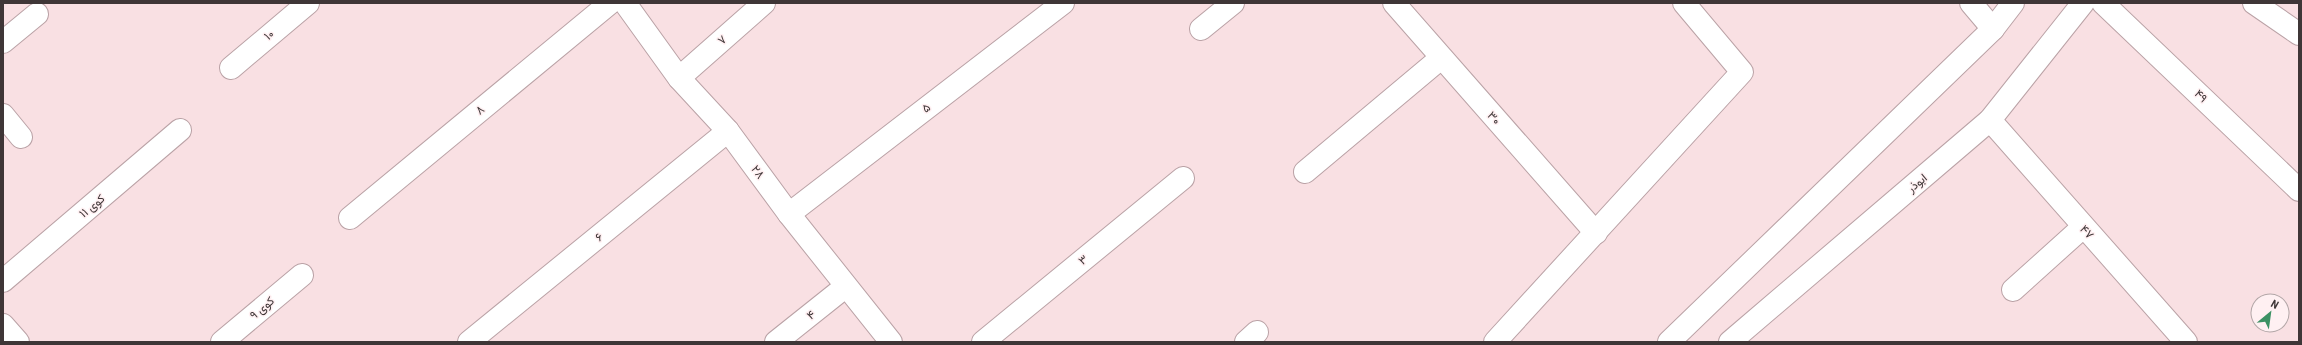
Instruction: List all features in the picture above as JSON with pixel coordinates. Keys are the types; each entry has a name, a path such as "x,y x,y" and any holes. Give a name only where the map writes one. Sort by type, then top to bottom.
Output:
{"street":[{"name":"۱۰","path":"231,68 308,3"},
{"name":"۸","path":"350,218 610,3"},
{"name":"۲۸","path":"625,3 679,78 728,132 789,214 891,342"},
{"name":"۷","path":"679,78 764,3"},
{"name":"۵","path":"789,214 1063,3"},
{"path":"1201,29 1233,3"},
{"name":"۳۰","path":"1394,3 1596,232"},
{"path":"1503,339 1596,232 1742,72 1684,3"},
{"path":"1970,3 1993,28"},
{"path":"1669,342 1993,28 2013,3"},
{"name":"ابوذر","path":"1731,342 1990,120 2083,3"},
{"name":"۴۹","path":"2102,3 2299,190"},
{"path":"2254,3 2299,34"},
{"path":"3,42 37,14"},
{"path":"1305,172 1441,58"},
{"path":"3,115 21,137"},
{"name":"۴۷","path":"1990,120 2186,342"},
{"name":"کوی ۱۱","path":"3,281 180,130"},
{"name":"۶","path":"469,342 728,132"},
{"name":"۳","path":"983,342 1183,178"},
{"path":"2013,290 2083,227"},
{"name":"کوی ۹","path":"222,342 302,274"},
{"name":"۴","path":"776,342 846,287"},
{"path":"3,326 18,342"}]}
